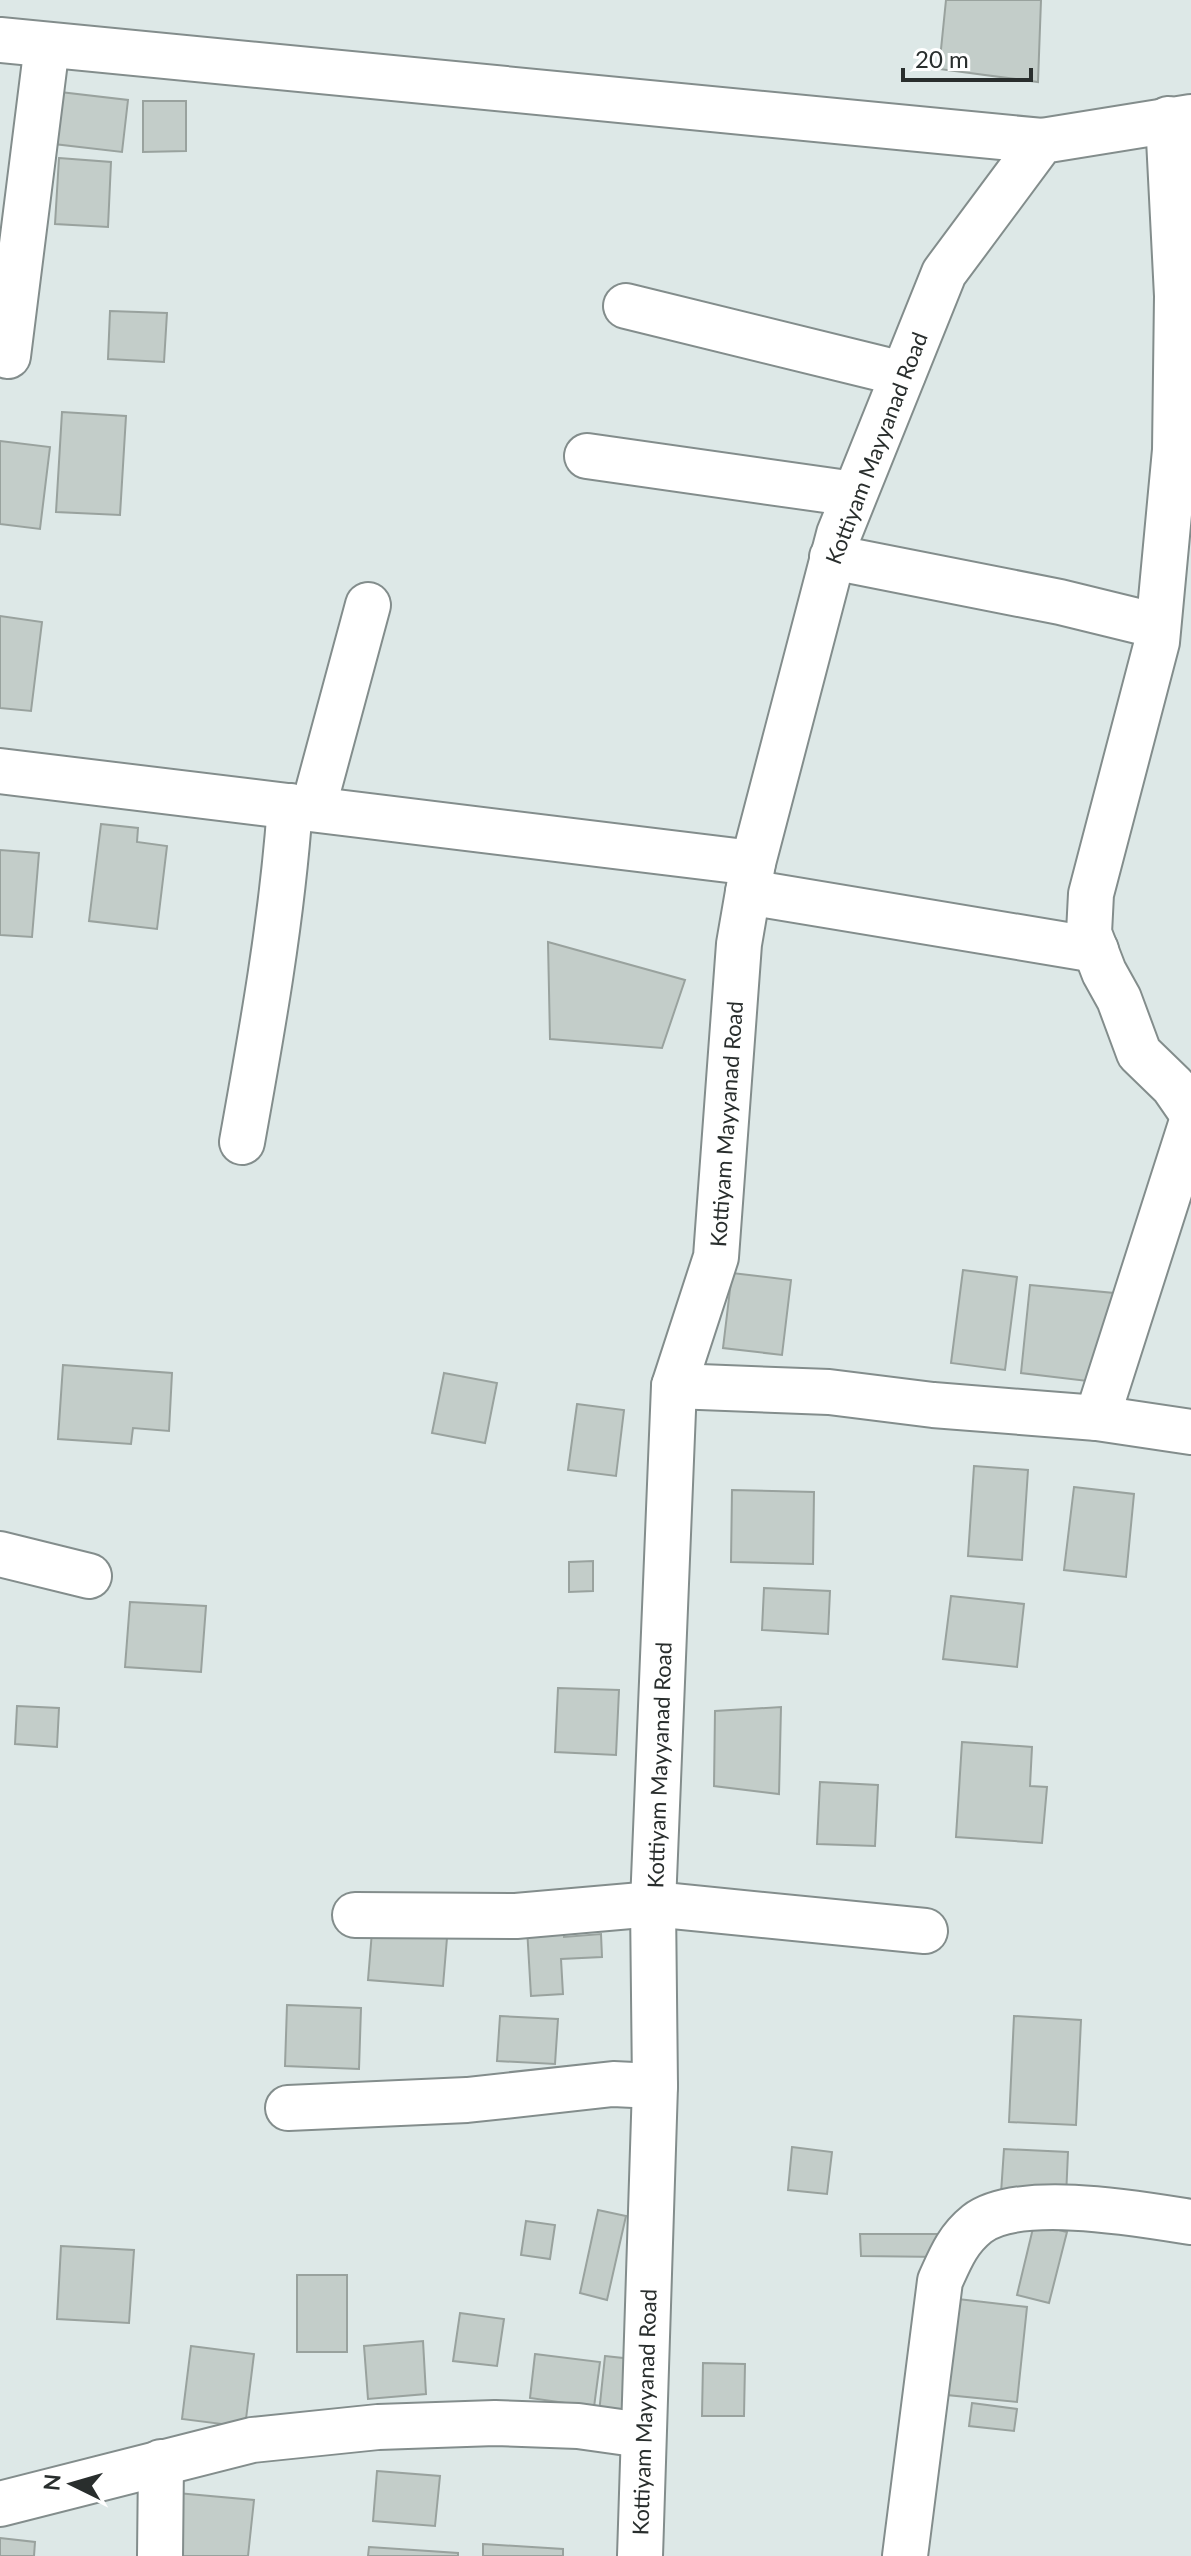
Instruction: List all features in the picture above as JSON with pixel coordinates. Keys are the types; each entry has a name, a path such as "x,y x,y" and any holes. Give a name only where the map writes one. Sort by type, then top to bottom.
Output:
{"street":[{"path":"0,40 1042,141 1180,118 1175,450 1158,626 1153,657 1091,894 1089,933 1139,1053 1173,1086 1191,1112"},
{"path":"8,356 47,45"},
{"name":"Kottiyam Mayyanad Road","path":"640,2556 655,2086 653,1904 674,1386 716,1257 739,944 751,877 832,557 854,494 944,273 1042,141"},
{"path":"626,306 903,374"},
{"path":"587,456 854,494"},
{"path":"832,557 1060,602 1158,626"},
{"path":"242,1142 269,993 286,867 368,605"},
{"path":"0,771 302,808 751,877 1096,950"},
{"path":"1097,1418 1191,1124"},
{"path":"674,1386 829,1392 1009,1412 1097,1418 1191,1432"},
{"path":"0,1554 89,1576"},
{"path":"355,1915 516,1916 653,1904 925,1931"},
{"path":"288,2108 467,2100 613,2084 655,2086"},
{"path":"905,2556 940,2281 956,2244 979,2222 1005,2212 1044,2208 1102,2211 1191,2222"},
{"path":"0,2504 252,2440 378,2427 495,2423 578,2426 642,2435"},
{"path":"160,2556 161,2462"}],"building":[{"path":"946,0 1041,0 1038,82 939,69"},
{"path":"43,90 128,100 122,152 37,142"},
{"path":"143,101 186,101 186,151 143,152"},
{"path":"59,158 111,162 108,227 55,224"},
{"path":"110,311 167,313 164,362 108,359"},
{"path":"62,412 126,416 120,515 56,512"},
{"path":"0,441 50,447 40,529 0,524"},
{"path":"0,616 42,622 31,711 0,708"},
{"path":"101,824 138,828 137,842 167,846 157,929 89,921"},
{"path":"0,850 39,853 32,937 0,935"},
{"path":"548,942 685,980 662,1048 550,1039"},
{"path":"963,1270 1017,1277 1005,1370 951,1363"},
{"path":"732,1273 791,1280 782,1355 723,1348"},
{"path":"1030,1285 1114,1293 1104,1383 1021,1373"},
{"path":"63,1365 172,1373 169,1431 133,1428 131,1444 58,1439"},
{"path":"444,1373 497,1383 485,1443 432,1433"},
{"path":"577,1404 624,1410 616,1476 568,1470"},
{"path":"974,1466 1028,1470 1022,1560 968,1556"},
{"path":"1074,1487 1134,1494 1126,1577 1064,1570"},
{"path":"732,1490 814,1492 813,1564 731,1562"},
{"path":"593,1561 593,1591 569,1592 569,1562"},
{"path":"764,1588 830,1591 828,1634 762,1630"},
{"path":"951,1596 1024,1604 1017,1667 943,1659"},
{"path":"130,1602 206,1606 201,1672 125,1667"},
{"path":"558,1688 619,1690 616,1755 555,1752"},
{"path":"17,1706 59,1708 57,1747 15,1744"},
{"path":"781,1707 779,1794 714,1786 715,1711"},
{"path":"962,1742 1032,1747 1030,1786 1047,1787 1042,1843 956,1837"},
{"path":"820,1782 878,1785 875,1846 817,1844"},
{"path":"375,1895 450,1902 443,1986 368,1980"},
{"path":"564,1926 564,1937 601,1934 602,1957 561,1959 563,1994 531,1996 527,1928"},
{"path":"287,2005 361,2008 359,2069 285,2066"},
{"path":"500,2016 558,2019 555,2064 497,2061"},
{"path":"1014,2016 1081,2020 1076,2125 1009,2122"},
{"path":"792,2147 832,2152 827,2194 788,2190"},
{"path":"1004,2149 1068,2152 1066,2197 1001,2193"},
{"path":"598,2210 626,2216 607,2300 580,2293"},
{"path":"526,2221 555,2225 550,2259 521,2255"},
{"path":"1034,2224 1067,2232 1049,2303 1017,2295"},
{"path":"860,2234 940,2234 940,2257 861,2256"},
{"path":"61,2246 134,2250 129,2323 57,2319"},
{"path":"297,2275 347,2275 347,2352 297,2352"},
{"path":"958,2299 1027,2307 1017,2402 947,2395"},
{"path":"460,2313 504,2319 497,2366 453,2361"},
{"path":"423,2341 426,2394 368,2399 364,2346"},
{"path":"191,2346 254,2354 245,2427 182,2419"},
{"path":"535,2354 600,2362 594,2407 530,2398"},
{"path":"605,2356 632,2359 625,2416 599,2413"},
{"path":"703,2363 745,2364 744,2416 702,2416"},
{"path":"972,2403 1017,2409 1014,2431 969,2426"},
{"path":"377,2471 440,2476 435,2526 373,2521"},
{"path":"177,2493 254,2500 248,2556 171,2556"},
{"path":"0,2538 35,2542 34,2556 0,2556"},
{"path":"483,2544 563,2549 563,2556 483,2556"},
{"path":"369,2547 458,2553 458,2556 368,2556"}]}
